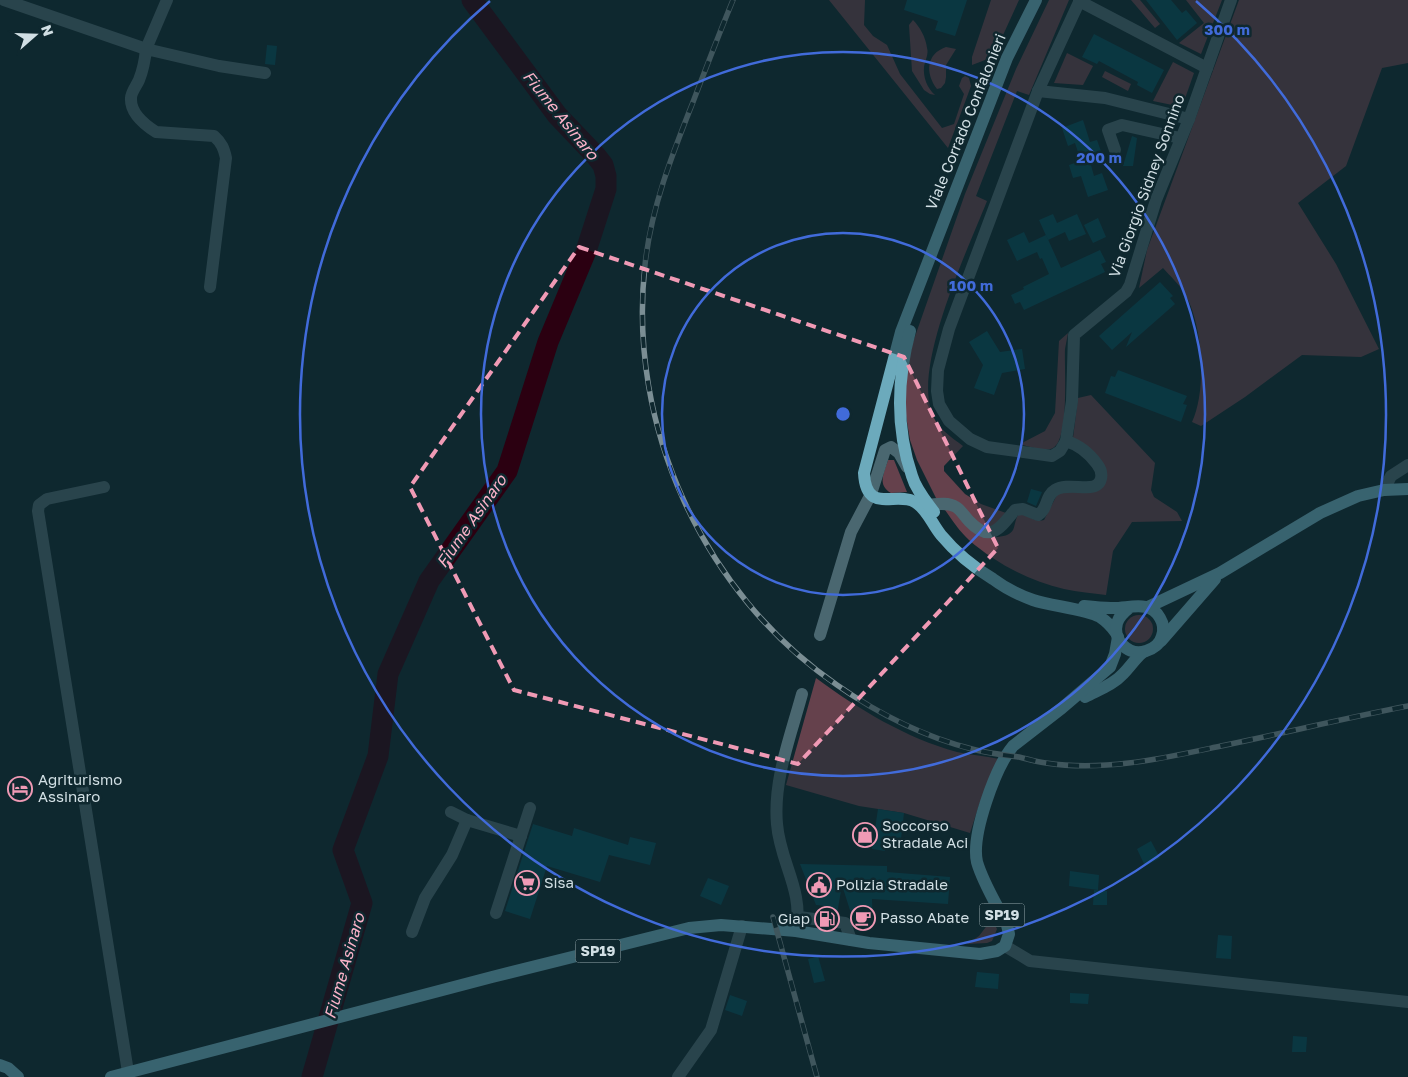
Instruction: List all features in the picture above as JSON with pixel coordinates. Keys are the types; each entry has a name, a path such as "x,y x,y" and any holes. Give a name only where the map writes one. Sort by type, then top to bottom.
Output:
{"main road":[{"name":"Viale Corrado Confalonieri","path":"930,258 1007,58 1036,0"},
{"path":"930,258 902,364 900,416 912,477 928,505 948,530 973,556 1000,576 1036,594 1087,606 1129,608"},
{"path":"930,258 901,332 864,473 866,488 871,494 878,498 890,500 907,499 914,502 922,509 941,535 967,562 1014,592 1033,600 1099,616 1117,635 1122,644 1134,652 1142,653 1151,650 1169,634 1220,573"},
{"path":"1148,607 1220,573 1320,513 1358,496 1384,490 1408,489"},
{"path":"1062,708 1110,667 1116,654 1117,623 1121,614 1129,608 1138,605 1148,607 1156,612 1161,619 1163,628 1158,644"},
{"path":"1062,708 1114,682 1142,653"},
{"name":"SP19","path":"128,1072 674,931 721,925 742,926 980,954 996,952 1006,946 1009,934 1007,925 978,864 975,852 976,838 990,794 1007,753 1022,738 1062,708"},
{"path":"0,1064 18,1077"},
{"path":"111,1077 128,1072"}],"street":[{"path":"4,0 146,49 219,66 265,73"},
{"path":"167,0 146,49 144,66 131,98 134,110 141,121 156,132 214,136 221,142 224,149 226,158 210,287"},
{"path":"928,505 946,504 956,507 976,528 986,532 1004,526 1015,510 1023,509 1038,515 1043,512 1050,496 1055,490 1064,487 1091,487 1098,484 1102,478 1099,466 1089,454 1076,444 1066,441 1060,451 1052,456 987,447 970,439 949,421 939,404 937,391 938,370 949,329 1038,91 1080,0 1207,68"},
{"name":"Via Giorgio Sidney Sonnino","path":"1066,441 1072,401 1074,335 1126,292 1130,285 1156,200 1189,119 1232,0"},
{"path":"1038,91 1105,98 1189,119"},
{"path":"1115,150 1108,130 1122,125 1180,138"},
{"path":"820,635 852,532 871,494 885,450 891,447 899,453 912,477"},
{"path":"1384,490 1391,476 1408,466"},
{"path":"104,487 48,498 39,505 38,511 128,1072"},
{"path":"796,931 799,917 798,900 781,846 776,808 784,759 802,694"},
{"path":"496,912 530,808"},
{"path":"452,812 468,820 521,836"},
{"path":"412,932 425,898 452,856 468,820"},
{"path":"799,917 845,923 851,940"},
{"path":"678,1077 711,1030 742,926"},
{"path":"1006,946 1030,961 1408,1002"}],"highlighted area":[{"path":"579,247 904,357 998,548 798,764 514,690 410,487"}],"shaded area":[{"path":"829,0 865,0 864,25 873,36 887,45 900,74 942,128 954,124 964,94 959,86 962,78 965,76 969,78 971,86 948,148"},
{"path":"991,0 1019,0 993,57 972,65 972,57"},
{"path":"1049,0 1069,0 1029,95 1017,91 976,196 987,201 945,307 930,366 928,392 934,418 949,436 963,446 944,466 944,471 965,494 981,504 1006,513 1001,522 988,528 936,498 917,460 910,440 906,416 905,383 912,345 965,194 1016,69"},
{"path":"1131,0 1140,0 1160,24 1155,28"},
{"path":"1186,0 1222,0 1201,54 1179,43 1204,23"},
{"path":"1239,0 1408,0 1408,63 1382,68 1346,166 1298,203 1336,264 1379,349 1361,357 1302,355 1245,397 1201,426 1192,422 1200,393 1201,358 1196,323 1191,307 1178,284 1163,268 1139,288 1147,250"},
{"path":"913,20 925,40 928,53 924,75 928,86 935,95 924,90 912,71 909,25"},
{"path":"946,47 956,49 946,65 945,83 941,88 937,89 929,71 931,59 939,50"},
{"path":"1067,53 1093,66 1083,85 1054,83"},
{"path":"1173,62 1194,73 1182,107 1153,101"},
{"path":"1105,71 1131,84 1128,91 1102,77"},
{"path":"1068,333 1065,349 1064,417 1058,442 1053,448 1046,450 1022,445 1022,443 1045,431 1055,413 1059,341"},
{"path":"1091,395 1155,463 1151,490 1154,497 1177,512 1182,521 1132,522 1113,551 1106,595 1051,586 1002,564 969,540 959,530 945,510 947,507 956,512 980,534 990,537 1001,537 1013,530 1018,515 1025,515 1040,521 1044,520 1058,493 1103,483 1073,438 1078,398"},
{"path":"888,460 894,460 907,492 891,493 884,486 883,478"},
{"path":"1139,615 1149,619 1153,629 1149,639 1139,643 1129,639 1125,629 1129,619"},
{"path":"816,678 849,701 901,731 919,739 957,752 999,759 979,805 970,833 904,813 859,806 786,785"},
{"path":"992,919 997,929 992,941 967,944 979,936"}],"building":[{"path":"907,0 967,0 955,36 935,30 938,21 904,10"},
{"path":"1146,0 1171,0 1182,13 1186,10 1197,23 1177,40"},
{"path":"1094,34 1164,70 1152,93 1137,85 1138,82 1099,61 1097,64 1082,57"},
{"path":"267,45 277,46 275,65 265,64"},
{"path":"1083,120 1090,142 1097,140 1102,154 1081,161 1075,143 1068,146 1062,128"},
{"path":"1132,136 1137,138 1133,166 1123,166"},
{"path":"1089,158 1094,176 1102,173 1108,190 1088,197 1081,176 1073,178 1069,165"},
{"path":"1053,214 1057,223 1077,214 1086,234 1069,241 1065,232 1048,240 1039,220"},
{"path":"1098,218 1106,237 1093,243 1084,225"},
{"path":"1024,232 1029,243 1046,235 1061,268 1100,250 1106,262 1101,264 1105,272 1024,310 1020,302 1015,304 1011,295 1049,274 1042,258 1040,259 1037,252 1017,261 1007,240"},
{"path":"1160,282 1173,296 1170,298 1175,304 1126,347 1132,332 1112,350 1099,336"},
{"path":"987,331 1000,352 1022,349 1025,369 1002,373 994,395 974,388 983,365 969,342"},
{"path":"1118,370 1187,396 1183,404 1187,405 1181,422 1105,393 1111,376 1115,377"},
{"path":"1031,489 1042,492 1036,506 1027,502"},
{"path":"878,809 904,813 901,839 887,838 885,851 872,849"},
{"path":"533,824 572,836 574,828 628,845 630,837 656,843 650,865 609,855 600,882 547,866 530,919 505,911"},
{"path":"1151,841 1160,858 1145,866 1137,849"},
{"path":"800,864 887,866 887,872 950,877 948,904 872,899 873,926 854,923 842,885 837,914 824,912 825,906 816,905"},
{"path":"1070,871 1099,875 1098,890 1069,886"},
{"path":"708,878 729,886 721,905 700,896"},
{"path":"1094,890 1107,891 1107,905 1093,905"},
{"path":"1218,935 1232,936 1231,959 1216,958"},
{"path":"818,956 825,981 814,983 808,959"},
{"path":"977,972 999,974 998,989 975,987"},
{"path":"1070,993 1089,994 1088,1004 1070,1003"},
{"path":"730,995 747,1001 742,1016 725,1010"},
{"path":"1293,1036 1307,1037 1306,1052 1292,1052"}],"waterway":[{"name":"Fiume Asinaro","path":"312,1077 362,903 343,850 378,756 388,674 429,581 507,471 548,342 586,251 606,189 606,176 603,165 557,115 472,0"}],"railway":[{"path":"733,0 677,142 657,202 645,265 643,325 649,386 663,444 684,501 713,554 748,603 790,647 852,695 919,731 954,744 1043,763 1090,766 1156,759 1408,706"},
{"path":"773,917 817,1077"}],"place":[{"name":"Agriturismo Assinaro","path":"20,789"},
{"name":"Soccorso Stradale Aci","path":"865,835"},
{"name":"Sisa","path":"527,883"},
{"name":"Polizia Stradale","path":"819,885"},
{"name":"Passo Abate","path":"863,918"},
{"name":"Giap","path":"827,919"}]}
